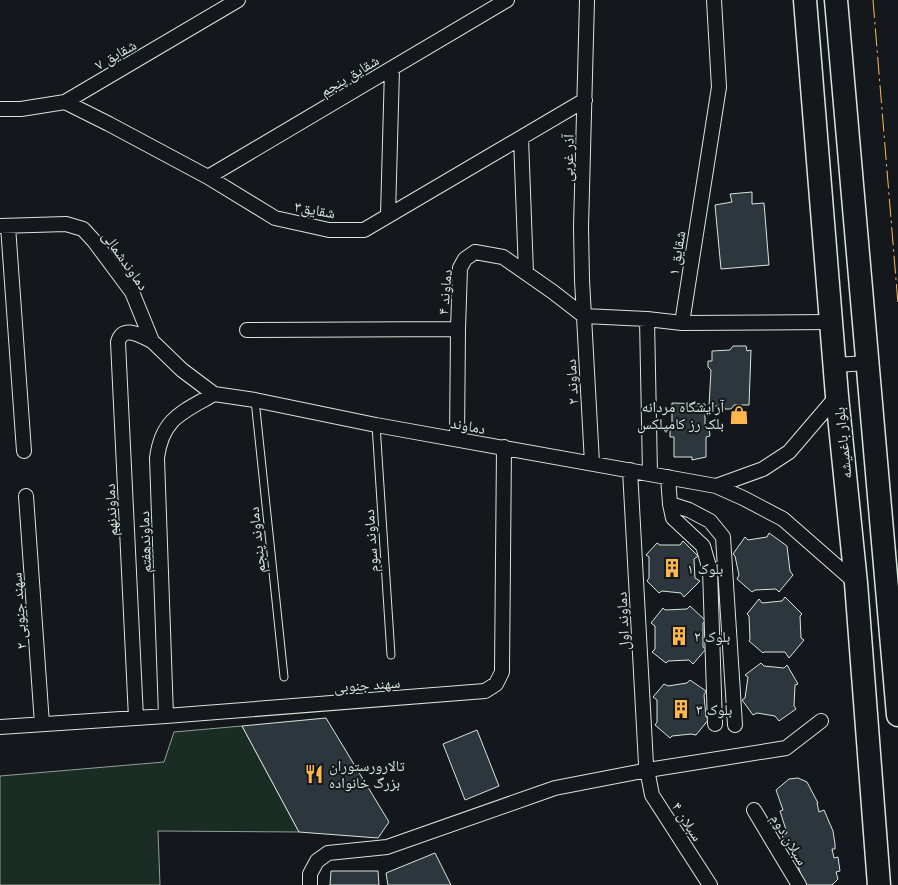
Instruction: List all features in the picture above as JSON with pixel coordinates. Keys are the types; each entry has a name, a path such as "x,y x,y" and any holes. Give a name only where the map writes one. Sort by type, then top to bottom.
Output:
{"main road":[{"name":"بلوار باغمیشه","path":"805,0 836,365 837,396 856,583 880,885"},
{"path":"836,0 898,715"}],"street":[{"name":"شقایق ۷","path":"0,109 21,109 64,102 238,0"},
{"name":"شقایق پنجم","path":"208,177 507,0"},
{"name":"آذر غربی","path":"584,316 581,227 587,0"},
{"name":"شقایق ۱","path":"682,323 719,87 714,0"},
{"path":"388,215 392,69"},
{"name":"شقایق۳","path":"64,102 208,177 275,218 329,230 364,230 585,100"},
{"path":"521,138 526,273"},
{"name":"دماوندشمالی","path":"4,226 66,224 82,230 94,241 132,292 152,341 182,370 214,394"},
{"path":"4,226 24,451"},
{"name":"دماوند ۴","path":"457,439 460,268 466,259 475,252 503,257 584,316"},
{"path":"584,316 682,323 832,322"},
{"path":"584,316 602,316"},
{"name":"دماوند ۲","path":"584,316 592,463"},
{"path":"647,319 650,474"},
{"path":"247,330 458,329"},
{"name":"دماوندنهم","path":"136,718 118,342 123,334 127,332 152,341"},
{"path":"836,365 868,362"},
{"name":"دماوند","path":"214,394 716,486 783,519 856,583"},
{"name":"دماوندهفتم","path":"166,716 156,458 158,442 166,427 177,416 214,394"},
{"path":"716,486 763,469 789,452 837,396"},
{"name":"سهند جنوبی","path":"0,727 485,691 496,684 502,672 504,448"},
{"name":"دماوند اول","path":"630,470 648,770"},
{"path":"668,477 673,518 703,546 710,570 715,724"},
{"name":"سهند جنوبی ۲","path":"26,496 42,724"},
{"path":"670,504 689,510 710,521 723,537 735,725"},
{"path":"310,885 310,874 317,861 328,853 387,847 555,788 648,770 786,748 821,721"},
{"name":"سبلان ۴","path":"648,770 652,795 710,885"},
{"name":"سبلان دوم","path":"754,810 799,885"}],"lane":[{"name":"دماوند پنجم","path":"255,400 284,677"},
{"name":"دماوند سوم","path":"376,425 391,655"}],"green space":[{"path":"242,726 299,832 158,831 160,885 0,885 0,776 164,762 174,732"}],"building":[{"path":"752,192 752,204 764,203 769,265 721,269 715,205 732,202 730,194"},
{"path":"733,346 746,346 747,351 751,350 749,405 734,405 731,409 725,409 724,406 709,406 711,370 708,367 708,361 712,361 712,351 730,350"},
{"path":"672,403 705,404 705,427 709,427 710,436 706,437 706,457 692,460 692,457 674,457 674,437 670,437"},
{"path":"769,533 787,546 790,571 793,575 779,592 776,589 755,590 752,592 737,579 739,575 733,554 745,537 748,540 767,537"},
{"name":"بلوک ۱","path":"683,541 698,556 694,559 695,578 700,581 684,597 681,593 662,591 659,593 647,581 649,578 649,557 646,555 657,543 660,545 680,545"},
{"path":"785,597 802,614 800,616 801,638 804,640 789,658 785,652 763,653 749,641 749,616 747,614 759,599 762,603 782,601"},
{"name":"بلوک ۲","path":"690,606 706,621 703,623 703,647 706,649 693,664 689,660 668,661 666,663 652,652 655,649 655,626 651,623 663,608 665,610 687,609"},
{"path":"761,663 764,666 784,668 787,665 798,684 795,685 794,706 796,709 779,721 775,716 757,713 753,715 742,700 745,698 748,677 745,675"},
{"name":"بلوک ۳","path":"690,680 706,691 704,695 706,717 709,719 696,735 672,736 670,738 655,725 657,722 657,700 653,697 664,684 668,686 687,683"},
{"name":"تالارورستوران بزرگ خانواده","path":"326,718 389,822 378,838 299,832 242,726"},
{"path":"477,730 499,786 465,800 443,744"},
{"path":"798,778 807,782 818,803 819,812 824,810 833,831 835,849 832,849 834,858 838,857 840,871 836,872 838,879 832,885 804,885 796,859 793,859 792,850 788,851 782,835 787,833 780,811 783,810 776,790 789,779"},
{"path":"435,853 451,885 388,885 386,873"},
{"path":"331,871 378,871 379,885 330,885"}],"power":[{"path":"873,0 898,304"}],"place":[{"name":"آرایشگاه مردانه بلک رز کامپلکس","path":"739,415"},
{"name":"بلوک ۱","path":"672,568"},
{"name":"بلوک ۲","path":"679,636"},
{"name":"بلوک ۳","path":"681,709"},
{"name":"تالارورستوران بزرگ خانواده","path":"314,774"}]}
